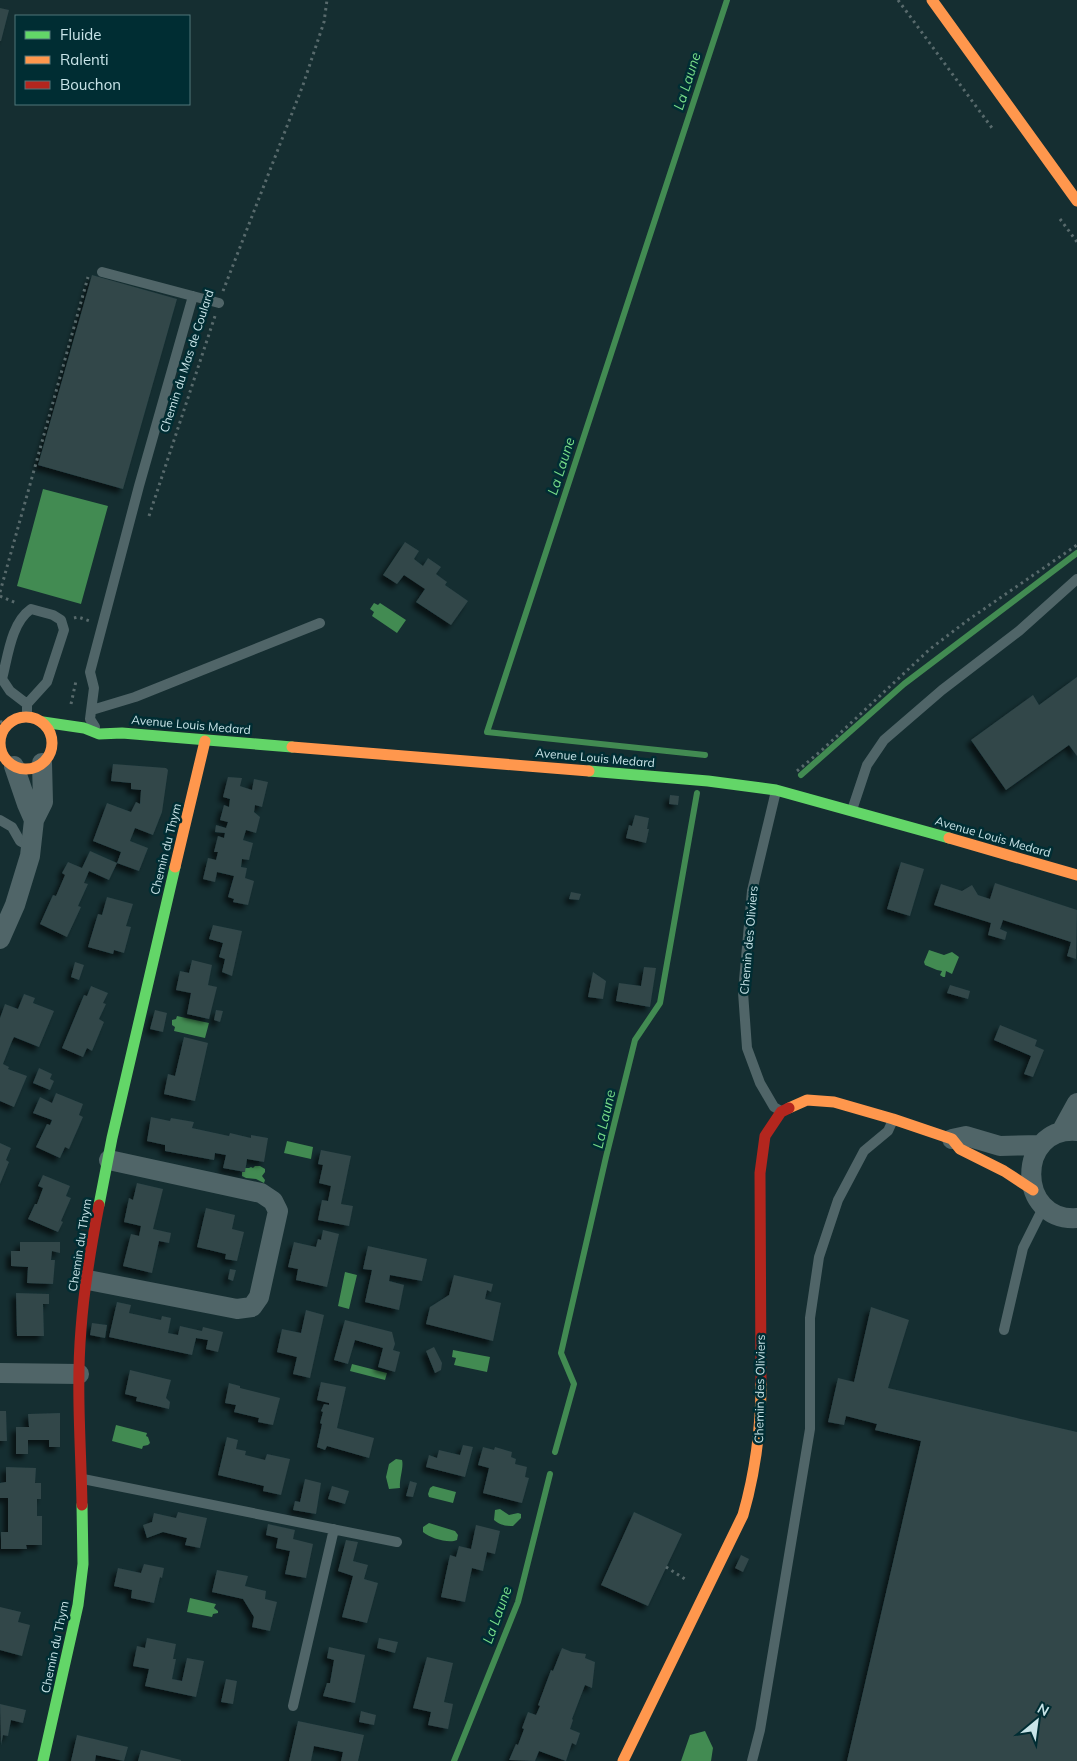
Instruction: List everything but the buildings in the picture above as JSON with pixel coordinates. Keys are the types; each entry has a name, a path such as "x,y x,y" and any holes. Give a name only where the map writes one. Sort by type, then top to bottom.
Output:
{"street":[{"path":"932,0 1077,202"},
{"path":"0,939 15,905 30,856 34,820 43,802 51,754 51,736 43,722 27,717 4,724 0,746 34,820"},
{"name":"Avenue Louis Medard","path":"43,722 84,728 99,734"},
{"name":"Avenue Louis Medard","path":"82,742 99,734 122,733 708,781 776,790 1077,875"},
{"name":"Chemin du Thym","path":"43,1761 78,1605 83,1542 79,1374 81,1329 92,1243 139,1018 205,741"},
{"path":"7,761 28,768 51,754"},
{"path":"781,1112 807,1100 834,1102 952,1139 960,1148 1004,1171 1056,1214 1077,1218"},
{"path":"1038,1198 1030,1179 1034,1155 1050,1137 1069,1132 1077,1103"},
{"name":"Chemin des Oliviers","path":"622,1761 743,1515 752,1485 758,1452 761,1410 760,1173 765,1136 781,1112"},
{"path":"952,1139 966,1136 1000,1146 1041,1145"},
{"path":"88,1280 237,1309 252,1307 259,1297 278,1210 273,1201 261,1193 109,1160"},
{"path":"0,1373 79,1374"}],"lane":[{"path":"102,272 219,303"},
{"path":"99,734 90,719 94,688 90,672 139,486 193,296"},
{"path":"852,810 867,765 884,740 942,690 1019,631 1077,579"},
{"path":"27,704 10,692 2,678 17,622 31,609 53,615 61,620 64,630 47,682 27,704 27,717"},
{"path":"92,710 135,697 320,623"},
{"name":"Chemin des Oliviers","path":"776,790 752,891 743,992 747,1048 760,1083 774,1107 781,1112"},
{"path":"0,820 12,828 20,841 31,847"},
{"path":"752,1761 760,1730 810,1429 810,1318 819,1257 838,1200 864,1151 888,1131 893,1119"},
{"path":"1004,1330 1023,1248 1038,1198"},
{"path":"82,1479 397,1542"},
{"path":"294,1706 334,1529"}],"path":[{"name":"Chemin du Mas de Coulard","path":"148,518 219,303 263,184 304,84 324,22 327,0"},
{"path":"898,0 996,133"},
{"path":"1060,219 1077,242"},
{"path":"0,592 88,274 94,270 102,272"},
{"path":"776,790 822,750 930,649 968,620 1077,545"},
{"path":"666,1567 685,1579 681,1587"}],"shaded area":[{"path":"43,489 108,506 81,604 17,586"},
{"path":"374,603 378,605 380,603 406,620 397,633 372,616 374,612 370,609"},
{"path":"929,950 944,955 952,952 959,957 952,974 946,971 945,977 943,977 940,975 942,971 925,965 924,962"},
{"path":"177,1016 209,1023 205,1038 174,1031 175,1027 172,1025 172,1020 176,1019"},
{"path":"287,1141 313,1147 311,1159 284,1153"},
{"path":"255,1166 265,1169 262,1176 265,1180 264,1183 242,1176 245,1168 253,1168"},
{"path":"345,1272 357,1275 349,1309 338,1306"},
{"path":"453,1350 490,1357 487,1372 454,1365 456,1358 452,1357"},
{"path":"352,1364 387,1373 385,1380 350,1371"},
{"path":"116,1425 147,1433 146,1436 150,1443 143,1446 142,1449 112,1441"},
{"path":"396,1459 402,1460 400,1488 389,1489 386,1477 389,1464"},
{"path":"433,1486 456,1492 453,1503 429,1497 430,1488"},
{"path":"500,1509 509,1515 521,1514 521,1518 513,1526 501,1524 494,1520 495,1510"},
{"path":"429,1523 455,1531 458,1535 457,1540 445,1541 426,1534 423,1532 423,1527"},
{"path":"190,1598 216,1604 214,1608 218,1613 213,1614 212,1617 187,1612"},
{"path":"705,1731 713,1748 711,1761 681,1761 690,1735"}],"waterway":[{"name":"La Laune","path":"705,755 487,732 727,0"},
{"path":"801,775 904,684 1077,553"},
{"name":"La Laune","path":"555,1452 574,1384 561,1353 635,1040 660,1003 697,793"},
{"name":"La Laune","path":"454,1761 518,1602 550,1474"}],"traffic: fast":[{"path":"43,722 84,728 99,734 122,733 292,747"},
{"path":"589,771 708,781 776,790 949,838"},
{"path":"99,1205 112,1138 175,867"},
{"path":"43,1761 78,1605 83,1564 82,1505"}],"traffic: slow":[{"path":"932,0 1077,201"},
{"path":"26,717 36,719 44,725 50,733 52,743 50,753 44,761 36,767 26,769 16,767 8,761 2,753 0,743 2,733 8,725 16,719 26,717"},
{"path":"175,867 205,741"},
{"path":"292,747 589,771"},
{"path":"949,838 1077,875"},
{"path":"789,1108 807,1100 834,1102 893,1119 952,1139 960,1149 1004,1171 1033,1190"},
{"path":"623,1761 743,1515 757,1450 761,1383"}],"traffic: jam":[{"path":"761,1383 760,1173 765,1136 781,1112 789,1108"},
{"path":"82,1505 79,1395 82,1314 99,1205"}]}
